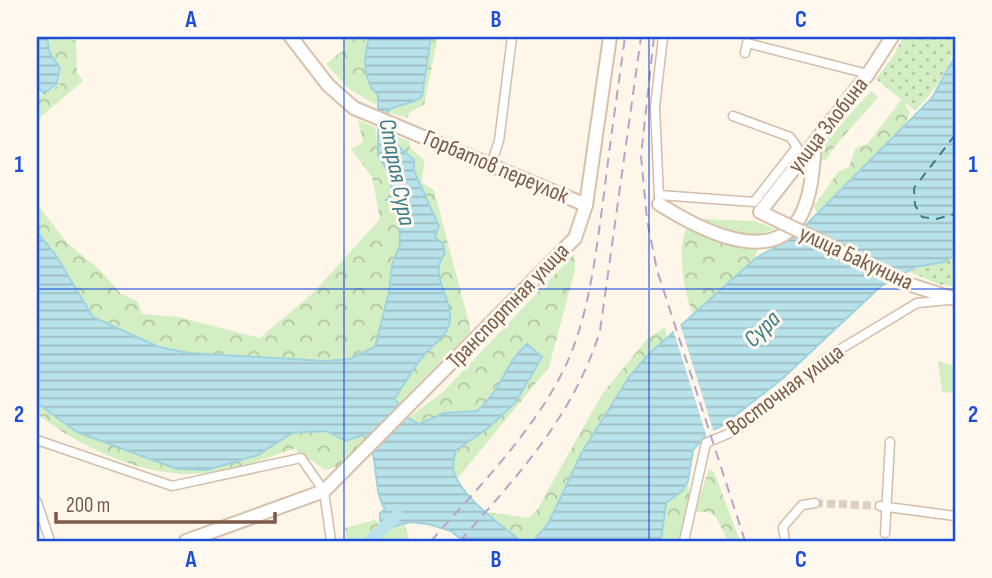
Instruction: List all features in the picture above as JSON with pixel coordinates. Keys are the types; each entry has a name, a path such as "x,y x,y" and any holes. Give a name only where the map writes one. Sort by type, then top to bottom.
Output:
{"main road":[{"name":"Горбатов переулок","path":"291,37 328,85 354,108 586,205"},
{"name":"Транспортная улица","path":"324,491 416,401 575,237 586,205 610,37"},
{"name":"улица Злобина","path":"760,212 868,74 892,37"},
{"path":"659,200 682,219 742,241 758,242 777,237 798,219 805,205 815,142"},
{"name":"улица Бакунина","path":"760,212 908,284 955,299"},
{"path":"186,541 324,491"}],"street":[{"path":"491,164 499,141 512,37"},
{"path":"663,37 655,107 659,200 754,202 797,146 790,137 733,116"},
{"path":"745,53 747,43 868,74"},
{"name":"Восточная улица","path":"684,541 706,443 735,431 824,359 917,303 955,299"},
{"path":"37,440 172,486 301,458 324,491 331,541"},
{"path":"885,533 883,507 890,442"},
{"path":"37,502 50,541"},
{"path":"785,541 783,527 803,505 815,503"},
{"path":"883,507 955,516"}],"green space":[{"path":"49,37 76,40 77,73 83,81 37,120 37,89 43,96 59,85 61,69 51,53"},
{"path":"348,37 369,37 365,68 369,82 378,95 376,105 349,89 326,64 346,48 342,42"},
{"path":"431,37 438,37 424,105 410,112 407,118 387,112 390,108 412,103 424,87"},
{"path":"903,37 955,37 947,67 936,86 915,111 876,79 894,55"},
{"path":"871,91 878,97 834,148 827,160 821,159 818,166 822,172 816,167 822,149"},
{"path":"902,99 910,113 904,126 817,213 814,206 838,172 849,167 855,149 868,143"},
{"path":"358,120 375,127 378,154 393,195 386,198 399,205 400,246 392,265 389,292 375,347 350,359 326,361 188,353 159,347 93,317 55,254 37,232 37,204 67,243 100,270 121,294 137,301 142,314 178,317 260,338 313,293 380,219 372,177 351,149 363,142"},
{"path":"393,135 409,141 410,148 424,160 422,183 434,190 470,327 470,332 399,404 395,399 425,354 445,333 450,315 439,271 445,254 435,237 439,225 414,170 414,160 397,145"},
{"path":"701,219 755,221 775,229 749,237"},
{"path":"687,228 738,247 758,249 740,277 694,314 687,296 683,271 682,246"},
{"path":"574,254 575,270 549,367 457,479 453,467 456,450 487,429 515,403 541,357 527,344 500,386 477,411 444,413 420,424 408,418 443,392"},
{"path":"955,256 955,287 938,284 910,272 944,261"},
{"path":"665,327 667,339 644,360 609,407 541,535 526,540 511,535 497,525 487,512 528,518 537,510 602,394 647,339"},
{"path":"938,361 955,366 955,393 942,392"},
{"path":"37,403 77,432 207,470 258,455 292,433 326,431 346,441 361,435 366,438 340,466 325,470 298,455 296,448 230,469 185,474 162,472 117,459 75,439 37,414"},
{"path":"709,469 714,472 740,541 728,541 716,517 709,512 695,512"},
{"path":"688,481 689,496 680,541 661,541 666,503 682,491"},
{"path":"375,520 388,528 405,525 409,539 346,541 345,528"}],"water":[{"path":"37,37 47,37 50,53 60,68 57,84 44,94 37,86"},
{"name":"Старая Сура","path":"369,37 431,37 422,96 387,112 397,145 414,160 414,171 439,226 435,237 443,244 445,254 439,271 450,315 445,334 421,359 395,399 408,418 419,424 444,413 477,411 527,344 542,357 515,403 487,429 456,450 453,464 461,487 491,518 521,541 463,541 451,531 410,522 388,528 380,521 380,513 385,509 378,491 372,449 362,435 346,441 326,431 292,433 258,455 207,470 177,469 77,432 37,403 37,232 55,254 93,317 159,347 188,353 326,361 350,359 375,347 389,292 392,265 400,245 399,205 386,200 393,195 388,173 378,155 378,95 366,75"},
{"name":"Сура","path":"955,56 955,255 944,262 916,267 880,287 782,379 722,426 710,431 693,450 688,481 682,491 666,503 661,541 533,541 548,524 582,452 629,377 649,354 756,258 795,236 932,98"}],"pier":[{"path":"680,324 714,433 707,438 673,329"}],"waterway":[{"path":"370,541 397,515"}],"ferry route":[{"path":"955,135 914,188 915,205 922,217 936,219 955,214"}],"tunnel":[{"path":"815,503 880,506"}],"railway":[{"path":"431,541 522,436 553,390 574,345 595,259 625,37"},
{"path":"460,541 542,444 575,391 589,362 600,331 641,37"},
{"path":"654,37 641,156 647,220 657,270 745,541"}]}
